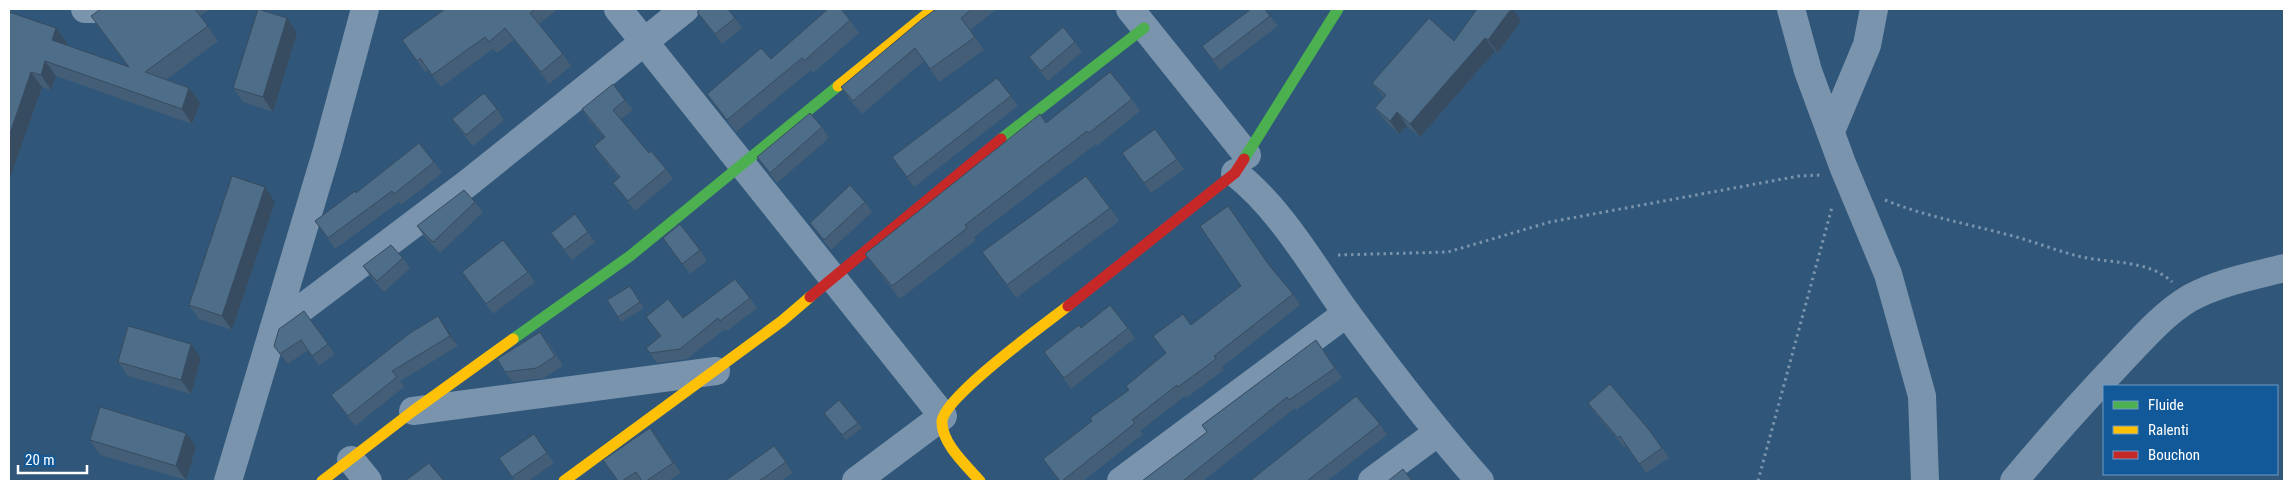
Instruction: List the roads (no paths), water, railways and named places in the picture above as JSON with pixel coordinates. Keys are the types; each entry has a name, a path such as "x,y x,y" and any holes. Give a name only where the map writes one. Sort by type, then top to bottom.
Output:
{"street":[{"path":"85,9 104,9"},
{"path":"618,9 943,416 942,426 946,436 980,481"},
{"path":"273,330 468,183 685,9"},
{"path":"322,481 413,411 630,256 743,166 933,9"},
{"path":"856,481 943,416 967,387 1241,164 1338,9"},
{"path":"1791,9 1808,71 1848,179 1888,274 1922,396 1925,481"},
{"path":"1831,131 1867,45 1874,9"},
{"path":"228,481 327,150 361,11"},
{"path":"564,481 716,371 834,279 1001,139 1137,19 1241,164 1261,198 1310,259 1347,313 1437,433 1480,481"},
{"path":"2014,481 2064,421 2146,335 2189,299 2230,283 2284,268"},
{"path":"1121,481 1347,313"},
{"path":"413,411 716,371"},
{"path":"1372,481 1437,433"},
{"path":"351,460 368,481"}]}
